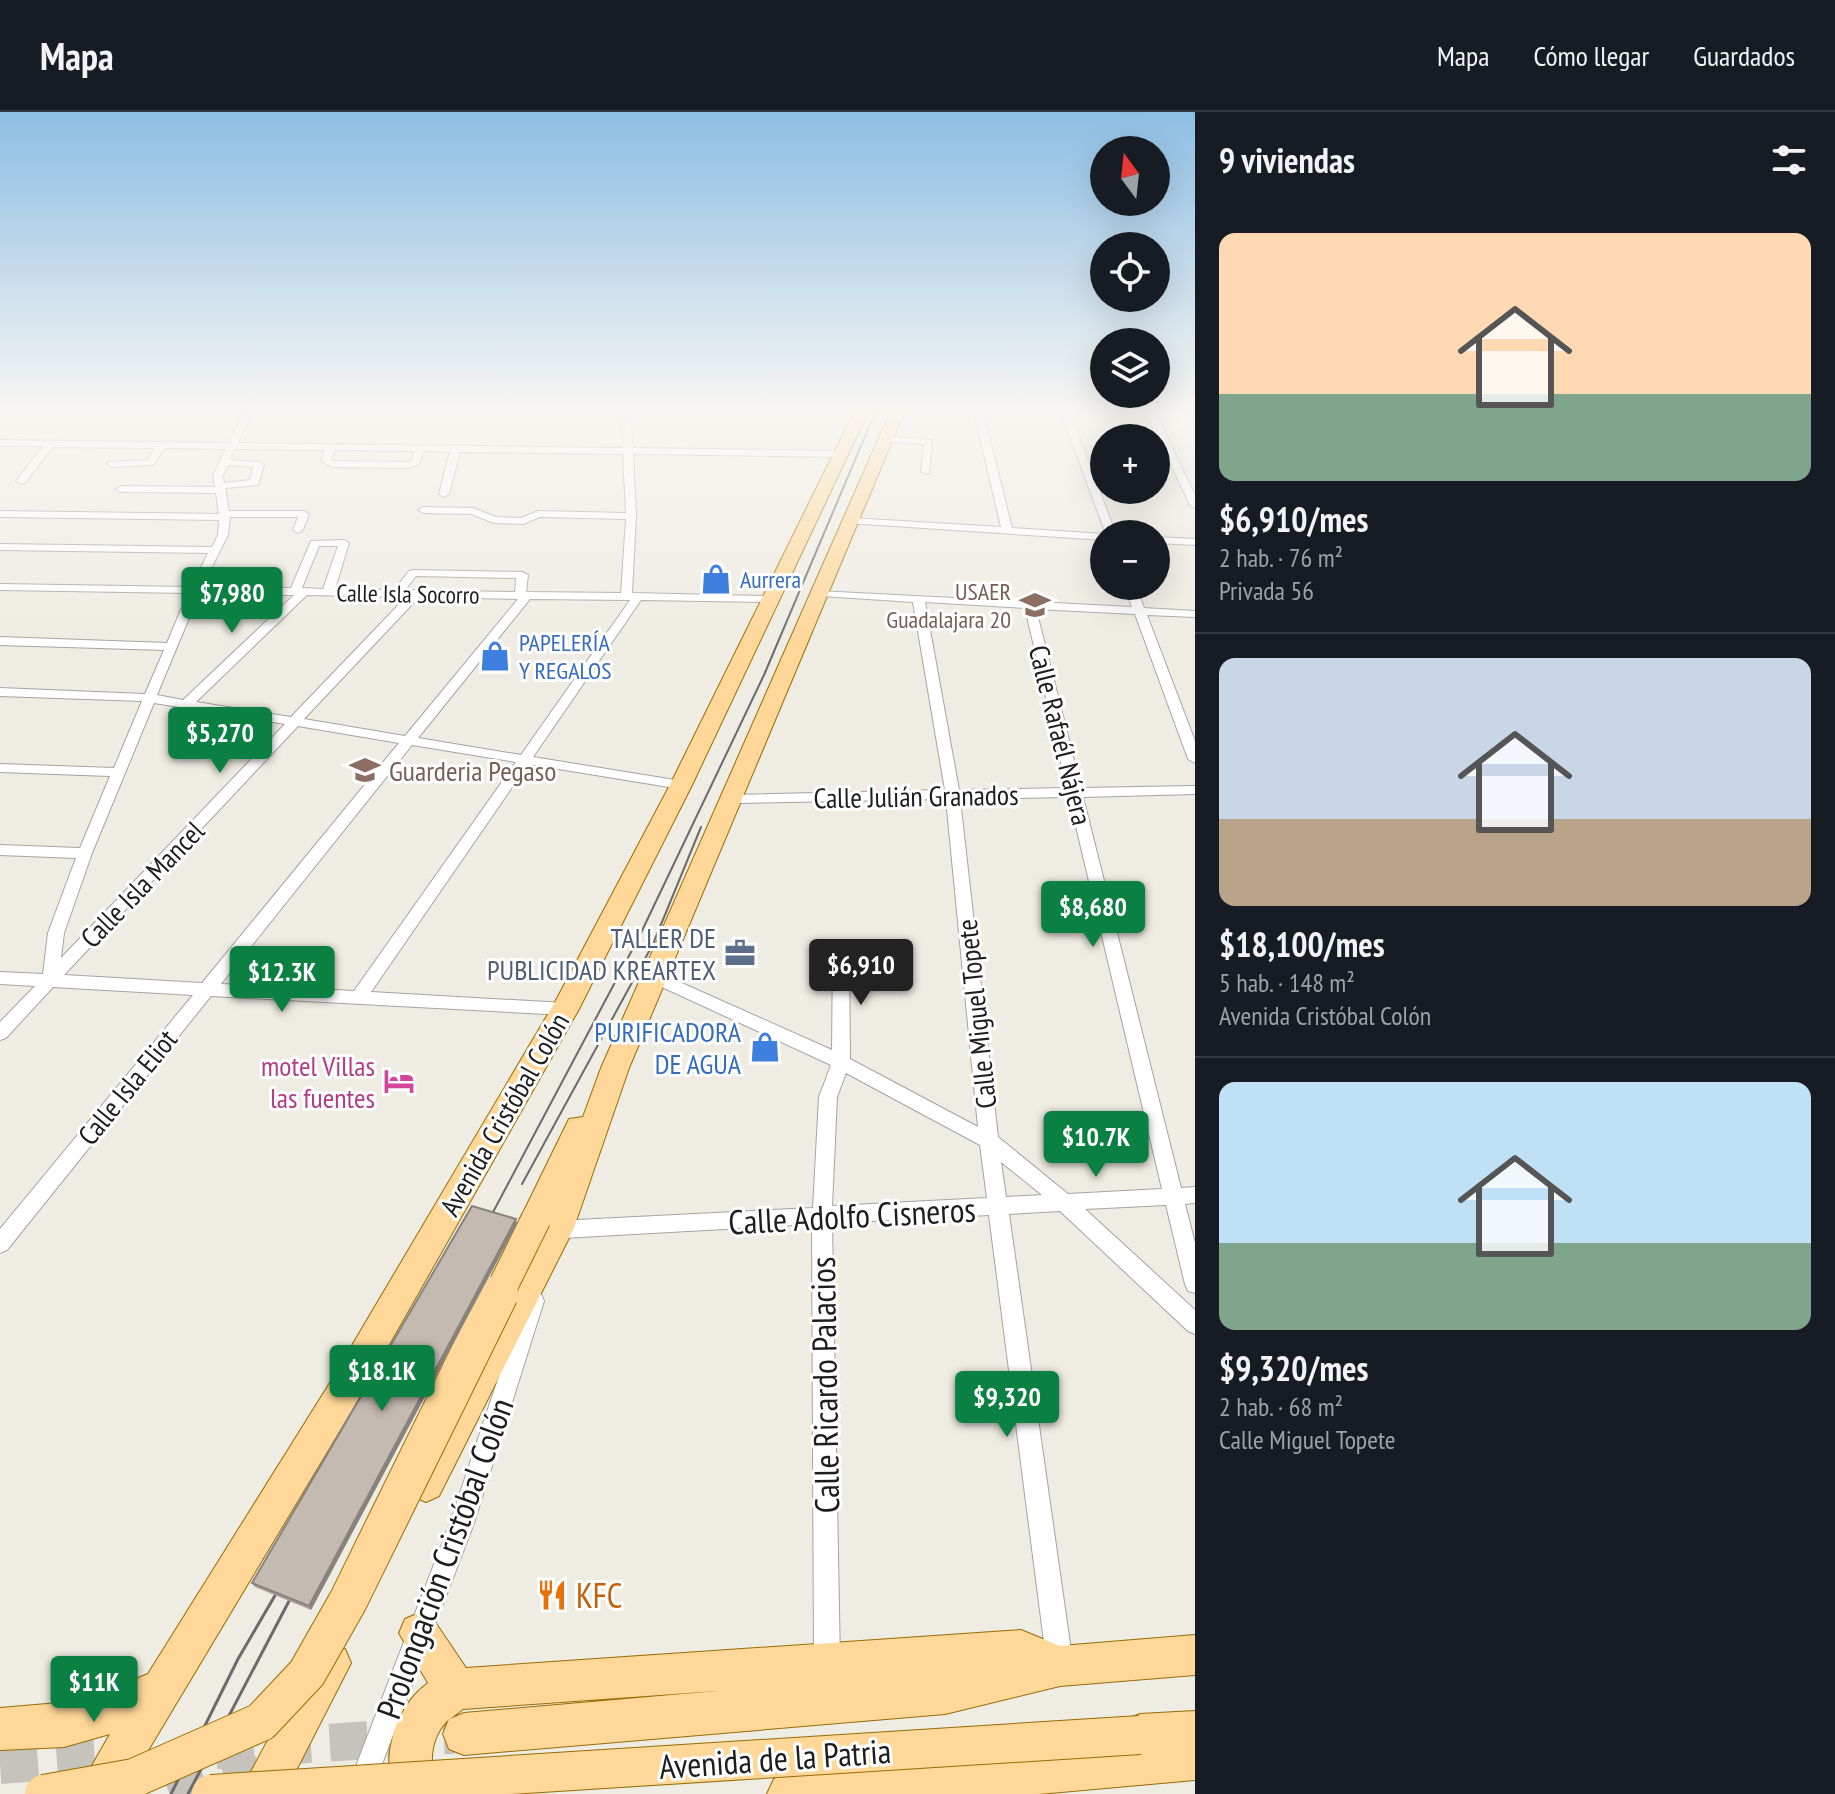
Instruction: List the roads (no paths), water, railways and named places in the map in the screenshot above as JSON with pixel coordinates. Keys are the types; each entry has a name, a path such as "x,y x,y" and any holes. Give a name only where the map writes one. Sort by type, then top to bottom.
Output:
{"main road":[{"name":"Avenida Cristóbal Colón","path":"98,1794 340,1398 565,1009 681,785 769,599 827,486"},
{"path":"261,1794 547,1224 570,1144 615,1068 657,978 866,486"},
{"path":"44,1794 134,1778 261,1722 307,1673 547,1224"},
{"path":"419,1633 456,1689"},
{"path":"417,1794 409,1780 412,1745 427,1711 456,1689 1021,1650 1060,1666"},
{"name":"Avenida de la Patria","path":"464,1734 945,1693 1060,1666 1195,1655"},
{"path":"0,1729 53,1729 112,1715 161,1688"},
{"name":"Avenida de la Patria","path":"211,1794 1195,1732"},
{"path":"815,1793 1068,1783 1195,1759"}],"street":[{"path":"121,489 230,486"},
{"path":"444,494 446,486"},
{"path":"358,998 632,597 630,486"},
{"path":"996,486 1007,531"},
{"path":"1093,486 1106,520"},
{"path":"1186,486 1195,505"},
{"path":"50,980 56,933 85,853 195,590 223,535 225,515 219,488"},
{"path":"423,510 473,511 494,520 523,521 538,514 631,516"},
{"path":"0,514 304,514 298,530"},
{"path":"852,521 1090,536"},
{"path":"1170,541 1195,542"},
{"path":"186,704 299,592 315,543 344,543 328,592"},
{"path":"0,547 215,550"},
{"path":"397,593 413,573 522,575 523,595"},
{"name":"Calle Isla Socorro","path":"0,587 769,599"},
{"path":"822,593 919,601 1195,614"},
{"name":"Calle Isla Mancel","path":"0,1033 415,594"},
{"name":"Calle Isla Eliot","path":"0,1244 523,595"},
{"path":"1136,600 1195,759"},
{"name":"Calle Miguel Topete","path":"919,601 953,795 989,1141 1001,1206 1060,1666"},
{"name":"Calle Rafaél Nájera","path":"1030,606 1195,1284"},
{"path":"0,641 172,647"},
{"path":"0,692 150,698 681,785"},
{"path":"0,768 120,772"},
{"name":"Calle Julián Granados","path":"733,799 1195,790"},
{"path":"0,850 85,853"},
{"name":"Calle Ricardo Palacios","path":"827,1663 822,1217 828,1097 841,1062 841,952"},
{"path":"0,978 565,1009"},
{"path":"657,978 841,1062 989,1141 1065,1203 1195,1324"},
{"name":"Calle Adolfo Cisneros","path":"547,1224 822,1217 1195,1195"},
{"name":"Prolongación Cristóbal Colón","path":"359,1794 462,1523 547,1224"},
{"path":"64,1794 161,1688"}],"tunnel":[{"path":"216,1750 464,1734"},
{"path":"170,1794 254,1754"},
{"path":"0,1765 129,1756"}],"tram line":[{"path":"483,1231 639,937 764,675 844,486"},
{"path":"522,1184 653,944 701,827"},
{"path":"171,1794 238,1659 287,1575"},
{"path":"188,1794 299,1582"}],"place":[{"name":"Aurrera","path":"716,579"},
{"name":"USAER Guadalajara 20","path":"1035,605"},
{"name":"PAPELERÍA Y REGALOS","path":"495,656"},
{"name":"Guarderia Pegaso","path":"365,770"},
{"name":"TALLER DE PUBLICIDAD KREARTEX","path":"740,953"},
{"name":"PURIFICADORA DE AGUA","path":"765,1047"},
{"name":"motel Villas las fuentes","path":"399,1081"},
{"name":"KFC","path":"552,1595"}]}
